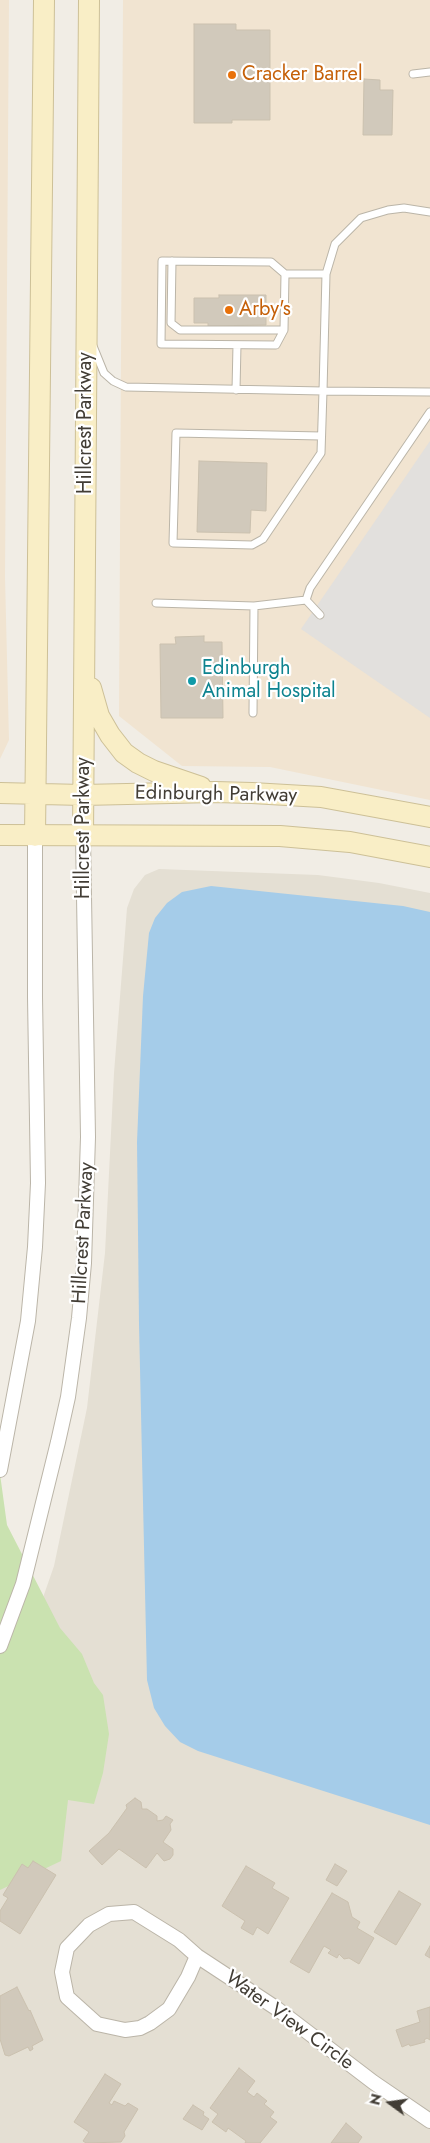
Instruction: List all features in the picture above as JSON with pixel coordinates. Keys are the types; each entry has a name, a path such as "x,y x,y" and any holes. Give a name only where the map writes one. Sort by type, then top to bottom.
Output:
{"main road":[{"path":"35,836 44,0"},
{"name":"Hillcrest Parkway","path":"83,836 89,0"},
{"path":"85,636 92,694 99,716 110,735 124,753 154,771 215,792"},
{"name":"Edinburgh Parkway","path":"0,794 84,795 215,792 321,798 430,817"},
{"name":"Edinburgh Parkway","path":"0,835 280,836 350,842 429,856"}],"street":[{"path":"0,1470 28,1321 35,1247 38,1182 35,836"},
{"name":"Hillcrest Parkway","path":"0,1646 23,1584 58,1442 68,1397 79,1318 84,1263 88,1137 83,836"},
{"name":"Water View Circle","path":"197,1956 188,1977 169,2009 150,2024 140,2028 125,2030 96,2024 67,1996 62,1972 67,1948 89,1925 109,1914 134,1912 179,1940 197,1956 276,2008 374,2082 430,2121"}],"lane":[{"path":"413,74 430,72"},
{"path":"321,436 176,433 173,543 252,545 263,538 321,453 326,274 335,244 361,218 388,210 404,208 430,212"},
{"path":"285,274 284,330 276,345 161,344 162,261 271,262 285,274 326,274"},
{"path":"172,261 171,323 180,330 284,330"},
{"path":"87,330 104,373 112,381 126,387 430,392"},
{"path":"236,390 237,345"},
{"path":"306,600 310,588 430,412"},
{"path":"156,603 254,606 306,600"},
{"path":"306,600 320,615"},
{"path":"254,606 254,713"}],"shaded area":[{"path":"0,0 9,0 5,577 9,740 0,759"},
{"path":"123,0 430,0 430,800 270,767 182,766 119,716"},
{"path":"430,441 430,718 301,629"},
{"path":"159,869 318,875 379,883 430,893 430,2143 0,2143 0,1721 54,1566 87,1408 105,1253 114,1073 127,908 134,889 145,875"}],"green space":[{"path":"0,1474 7,1525 60,1628 82,1654 94,1683 103,1695 109,1734 103,1773 94,1804 68,1800 61,1861 0,1890"}],"water":[{"path":"211,886 403,906 430,912 430,1825 198,1751 180,1742 165,1726 154,1708 147,1680 137,1142 143,996 149,933 155,918 167,903 182,892"}],"building":[{"name":"Cracker Barrel","path":"194,24 236,24 236,30 270,30 270,120 194,123"},
{"path":"364,79 380,80 380,90 393,90 392,135 363,135"},
{"name":"Arby's","path":"219,295 266,295 266,325 208,326 208,323 194,323 194,298 219,298"},
{"path":"199,461 267,463 266,511 251,510 250,533 197,532"},
{"name":"Edinburgh Animal Hospital","path":"204,636 204,642 222,642 223,718 161,718 160,644 176,644 175,637"},
{"path":"135,1798 141,1802 142,1809 147,1809 157,1816 157,1821 163,1820 166,1816 173,1820 170,1824 171,1830 163,1842 173,1849 173,1855 170,1859 164,1861 157,1853 146,1868 119,1849 102,1865 89,1851 109,1833 127,1808 126,1805"},
{"path":"33,1861 56,1875 20,1934 0,1921 0,1911 8,1898 3,1895 22,1864 28,1868"},
{"path":"335,1864 347,1871 337,1886 326,1880"},
{"path":"246,1866 275,1883 272,1888 289,1898 268,1934 257,1927 253,1935 241,1928 245,1921 222,1906"},
{"path":"399,1891 421,1904 396,1945 374,1932"},
{"path":"332,1893 348,1902 352,1917 360,1922 357,1928 374,1938 359,1964 349,1958 344,1959 339,1954 337,1958 328,1953 331,1950 324,1946 309,1973 290,1962"},
{"path":"430,1946 430,1958 425,1955"},
{"path":"17,1987 30,2010 43,2040 32,2046 33,2049 30,2051 28,2047 9,2056 5,2055 0,2039 0,1996"},
{"path":"430,2007 430,2040 427,2038 424,2040 425,2042 402,2047 396,2030 420,2022 417,2011"},
{"path":"239,2068 255,2081 247,2092 254,2097 257,2093 267,2101 264,2104 274,2112 270,2117 277,2122 260,2143 245,2143 246,2141 228,2128 226,2132 212,2122 218,2114 210,2108"},
{"path":"105,2074 121,2084 109,2103 112,2105 114,2101 125,2106 128,2103 138,2109 124,2132 125,2136 121,2142 86,2143 83,2141 89,2132 74,2122"},
{"path":"193,2105 204,2112 203,2115 209,2119 202,2130 183,2119"},
{"path":"346,2123 362,2137 358,2143 331,2143"}],"place":[{"name":"Cracker Barrel","path":"232,75"},
{"name":"Arby's","path":"229,310"},
{"name":"Edinburgh Animal Hospital","path":"192,681"}]}
